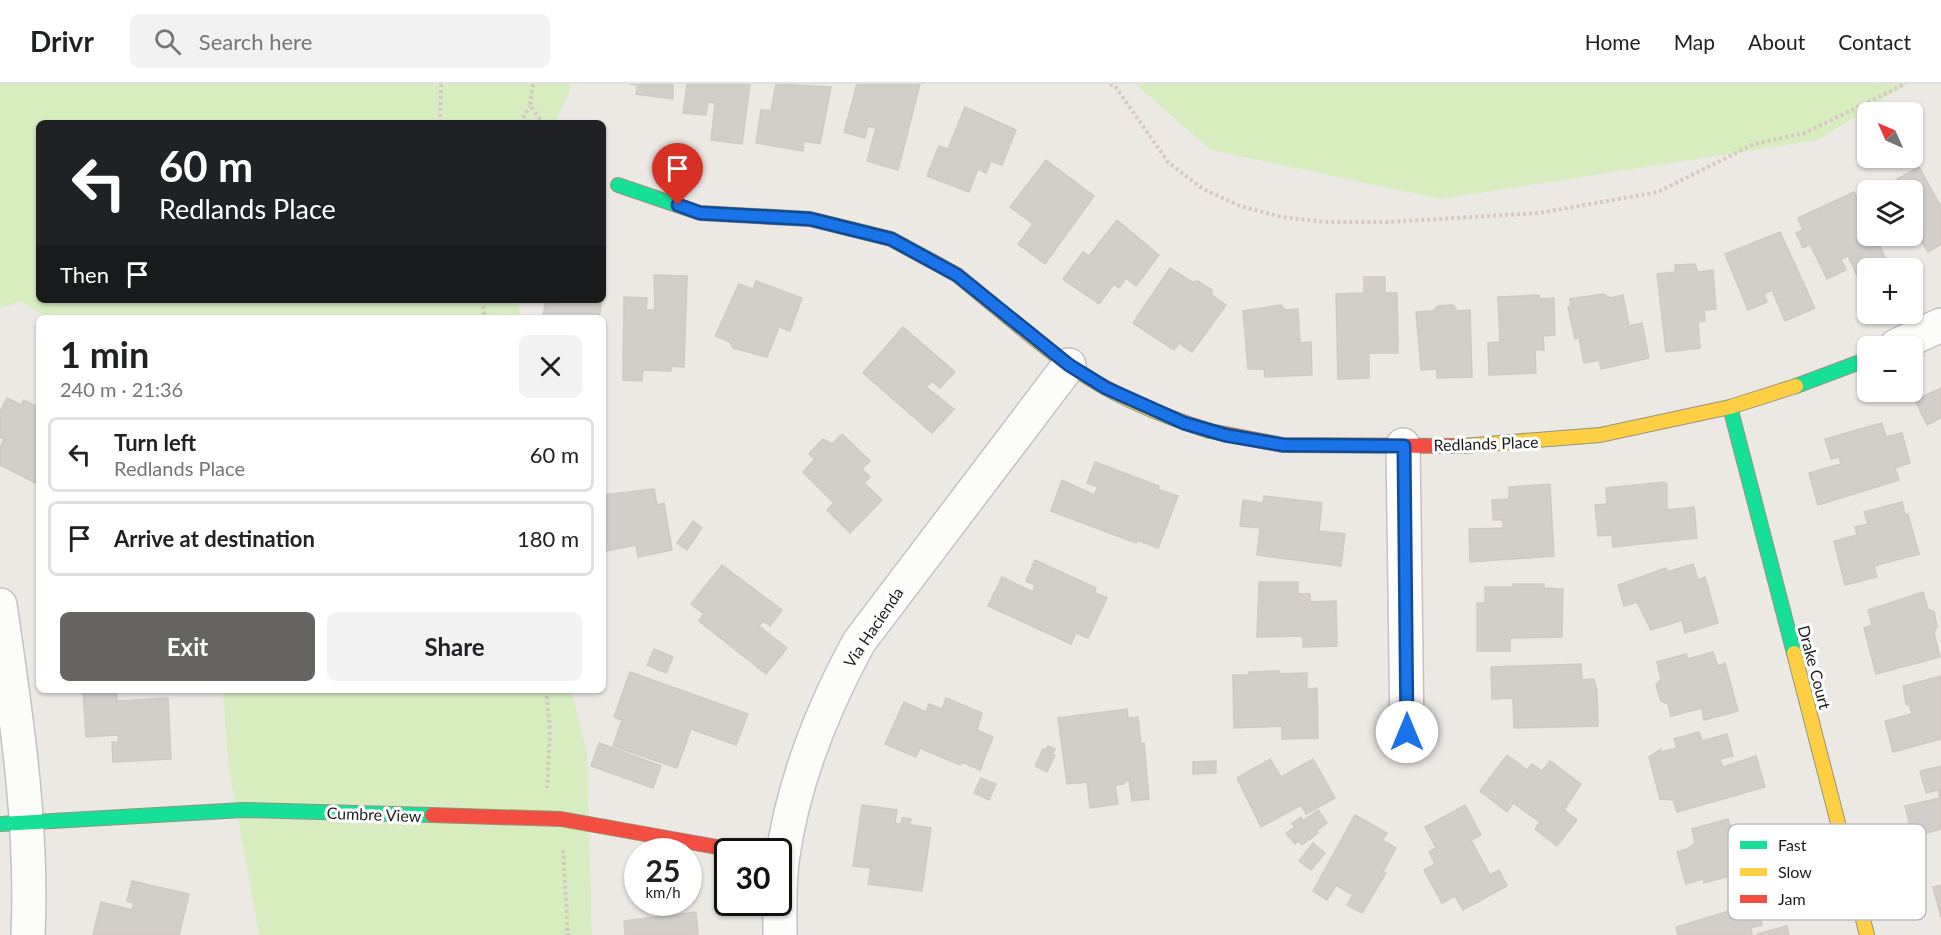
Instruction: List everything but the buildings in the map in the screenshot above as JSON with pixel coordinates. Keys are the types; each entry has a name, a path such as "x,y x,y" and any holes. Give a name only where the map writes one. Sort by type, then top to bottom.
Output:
{"street":[{"name":"Redlands Place","path":"618,185 700,213 810,219 891,239 957,275 1069,365 1144,406 1225,435 1283,445 1467,446 1600,435 1665,423 1730,407 1792,388 1857,363"},
{"path":"1917,336 1941,325"},
{"name":"Via Hacienda","path":"786,838 802,775 817,732 832,692 859,642 1069,365"},
{"name":"Drake Court","path":"1730,407 1838,824"},
{"path":"1404,446 1407,732"},
{"path":"0,605 14,824 31,873 28,935"},
{"name":"Cumbre View","path":"14,824 243,810 561,819 714,846"},
{"name":"Via Hacienda","path":"780,916 780,935"},
{"name":"Drake Court","path":"1863,920 1867,935"}],"path":[{"path":"440,120 441,84"},
{"path":"522,120 530,105 533,84"},
{"path":"1110,84 1115,86 1168,162 1203,189 1240,206 1282,217 1324,222 1389,222 1539,213 1659,192 1754,144 1805,134 1905,84"},
{"path":"530,105 541,120"},
{"path":"545,820 550,730 546,693"},
{"path":"561,819 568,935"}],"green space":[{"path":"0,84 572,84 556,120 36,120 36,303 518,303 520,315 43,315 21,301 0,308"},
{"path":"1135,84 1907,84 1878,102 1857,102 1857,115 1818,140 1441,199 1211,150"},
{"path":"223,693 572,693 587,753 592,935 259,935 228,764"}],"traffic: fast":[{"path":"618,185 700,213 810,219 891,239 939,265"},
{"path":"1796,386 1857,363"},
{"path":"1730,407 1794,653"},
{"path":"0,824 243,810 432,815"}],"traffic: slow":[{"path":"939,265 957,275 1040,343 1085,376 1137,403 1210,431"},
{"path":"1462,446 1600,435 1730,407 1796,386"},
{"path":"1794,653 1838,824"},
{"path":"1863,920 1867,935"}],"traffic: jam":[{"path":"1210,431 1283,445 1462,446"},
{"path":"432,815 561,819 714,846"}],"route":[{"path":"678,205 700,213 810,219 891,239 957,275 1069,365 1106,388 1184,423 1225,435 1283,445 1404,446 1407,732"}]}
